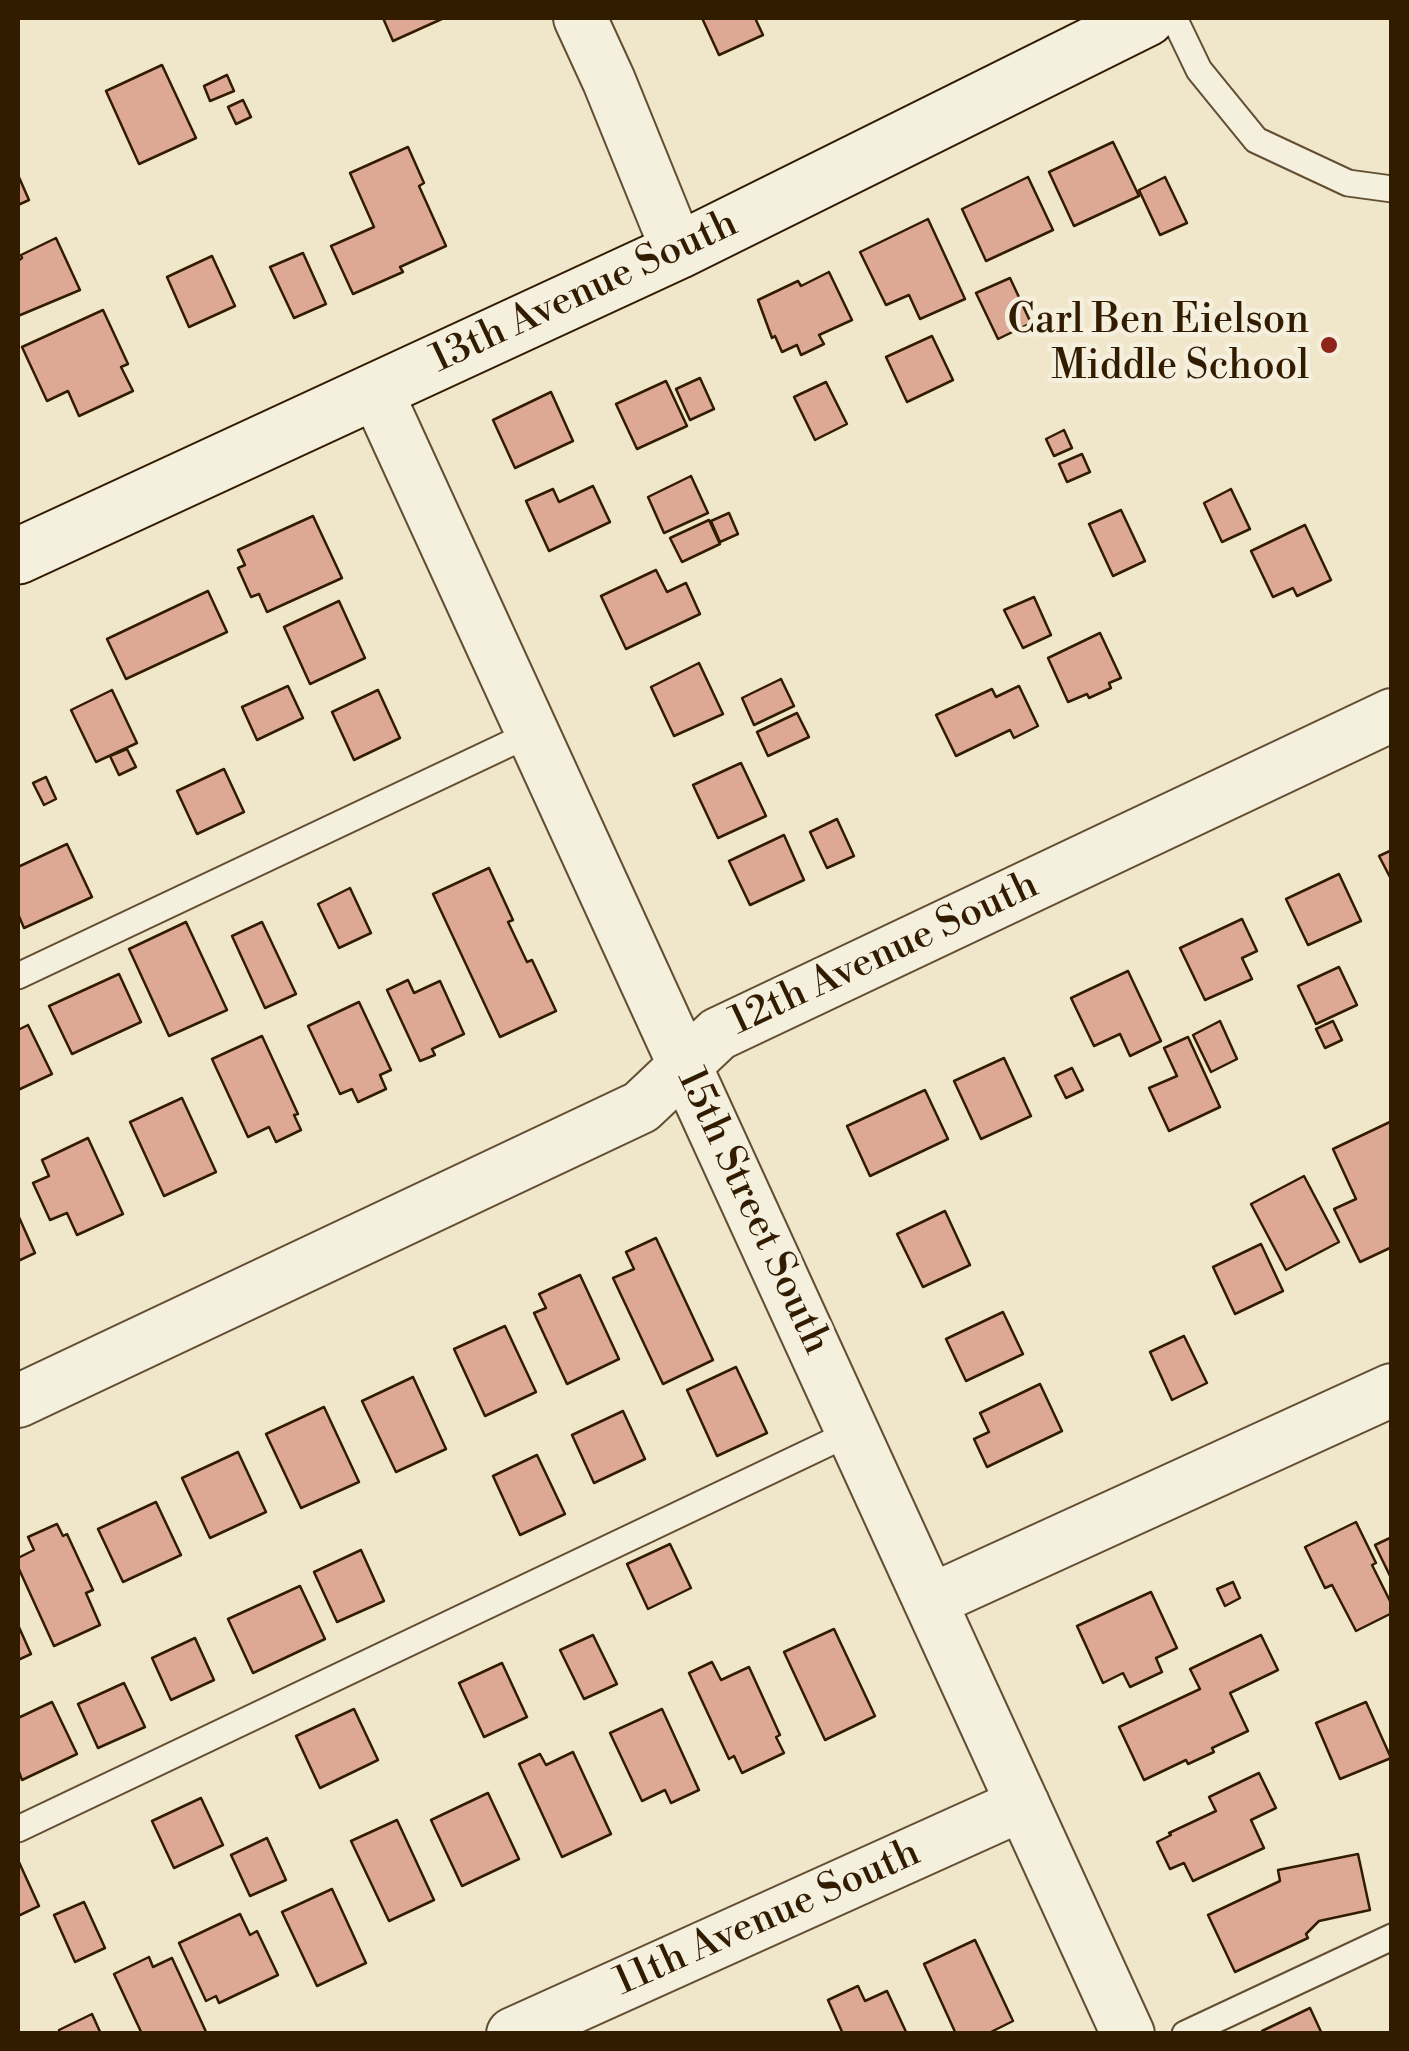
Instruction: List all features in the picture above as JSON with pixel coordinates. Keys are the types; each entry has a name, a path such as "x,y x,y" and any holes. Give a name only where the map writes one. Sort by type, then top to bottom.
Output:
{"main road":[{"name":"13th Avenue South","path":"18,556 678,251 1147,18"}],"street":[{"path":"580,18 678,251"},
{"name":"15th Street South","path":"376,391 1128,2034"},
{"name":"12th Avenue South","path":"18,1401 641,1107 718,1034 1392,714"},
{"path":"930,1601 1392,1390"},
{"name":"11th Avenue South","path":"513,2034 1023,1804"}],"lane":[{"path":"1174,18 1199,70 1256,140 1348,183 1392,189"},
{"path":"18,976 532,733"},
{"path":"18,1829 852,1432"},
{"path":"1186,2034 1392,1937"}],"building":[{"path":"383,18 444,18 393,41"},
{"path":"702,18 755,18 763,35 719,55"},
{"path":"162,65 196,138 139,164 106,91"},
{"path":"227,75 234,91 210,101 204,86"},
{"path":"243,100 251,117 236,124 228,107"},
{"path":"1113,142 1139,196 1074,226 1049,172"},
{"path":"408,147 424,183 419,186 446,246 400,267 403,272 353,294 331,246 374,227 350,173"},
{"path":"18,175 29,200 18,205"},
{"path":"1028,177 1053,230 986,261 962,209"},
{"path":"1165,177 1187,223 1160,235 1139,190"},
{"path":"928,219 965,299 920,319 909,295 886,305 860,252"},
{"path":"56,238 80,290 18,316 18,261 21,255"},
{"path":"303,253 326,304 294,318 270,267"},
{"path":"212,256 235,306 189,327 167,277"},
{"path":"829,272 852,320 819,335 824,344 801,355 797,345 782,352 775,336 772,338 758,300 798,281 801,286"},
{"path":"1010,278 1031,323 998,339 976,293"},
{"path":"103,310 128,364 121,367 133,391 79,416 68,391 47,401 22,347"},
{"path":"932,336 953,380 907,402 886,357"},
{"path":"700,378 714,409 690,420 676,389"},
{"path":"666,381 687,426 637,449 616,404"},
{"path":"826,382 847,424 815,440 794,397"},
{"path":"551,392 573,441 515,468 493,420"},
{"path":"1064,430 1072,448 1054,456 1046,439"},
{"path":"1082,454 1090,472 1067,482 1059,464"},
{"path":"691,476 708,513 664,533 648,497"},
{"path":"593,486 610,522 549,551 526,501 553,489 559,502"},
{"path":"1231,489 1250,529 1222,542 1204,503"},
{"path":"1121,510 1145,561 1113,576 1089,524"},
{"path":"729,513 738,534 720,542 711,521"},
{"path":"313,516 342,578 267,612 259,594 251,597 238,568 245,565 238,550"},
{"path":"709,520 720,544 682,562 670,538"},
{"path":"1305,525 1331,580 1297,596 1293,588 1273,597 1251,551"},
{"path":"656,570 667,592 686,583 700,614 626,649 601,596"},
{"path":"208,591 227,632 126,679 107,639"},
{"path":"1034,597 1051,635 1023,648 1004,610"},
{"path":"339,601 365,658 310,684 284,627"},
{"path":"1100,633 1121,678 1109,683 1111,688 1089,698 1087,694 1068,702 1048,658"},
{"path":"699,663 723,714 674,736 651,687"},
{"path":"781,679 794,706 754,725 742,698"},
{"path":"288,686 303,718 257,740 242,707"},
{"path":"1019,686 1038,726 1014,738 1010,730 956,756 936,715 992,689 996,697"},
{"path":"112,690 137,743 96,762 71,710"},
{"path":"378,690 400,738 354,760 332,712"},
{"path":"797,713 809,737 768,756 757,732"},
{"path":"127,749 136,767 119,775 110,756"},
{"path":"741,763 766,816 718,838 693,785"},
{"path":"224,769 244,812 197,834 177,791"},
{"path":"46,777 56,799 44,805 33,783"},
{"path":"837,819 854,856 827,868 810,832"},
{"path":"784,835 804,880 750,905 729,861"},
{"path":"67,844 92,897 24,928 18,914 18,867"},
{"path":"1392,850 1392,881 1379,856"},
{"path":"489,868 513,920 508,922 527,962 532,960 556,1011 500,1037 433,894"},
{"path":"1339,874 1361,921 1308,945 1286,899"},
{"path":"350,888 371,933 339,948 318,904"},
{"path":"1242,919 1257,951 1242,958 1252,979 1205,1000 1180,948"},
{"path":"186,922 227,1010 169,1036 129,949"},
{"path":"262,922 296,994 265,1008 232,936"},
{"path":"1339,967 1357,1005 1316,1024 1298,986"},
{"path":"1128,971 1161,1041 1130,1056 1120,1034 1094,1046 1071,998"},
{"path":"119,974 141,1022 72,1054 49,1006"},
{"path":"408,980 414,993 440,981 464,1034 432,1049 435,1055 420,1061 387,990"},
{"path":"359,1002 391,1070 380,1075 386,1089 358,1102 352,1089 340,1094 308,1026"},
{"path":"1220,1021 1237,1059 1211,1072 1193,1035"},
{"path":"1333,1021 1342,1040 1325,1048 1316,1029"},
{"path":"28,1025 52,1074 18,1090 18,1030"},
{"path":"262,1036 298,1114 294,1115 301,1130 276,1142 269,1127 248,1137 212,1059"},
{"path":"1188,1037 1220,1107 1169,1131 1149,1088 1177,1076 1164,1048"},
{"path":"1004,1058 1031,1116 981,1139 954,1081"},
{"path":"1072,1068 1083,1090 1066,1098 1055,1076"},
{"path":"925,1090 948,1139 870,1176 847,1126"},
{"path":"182,1098 216,1172 164,1196 130,1122"},
{"path":"1392,1121 1392,1247 1360,1262 1334,1209 1356,1199 1333,1149"},
{"path":"88,1138 123,1214 77,1235 67,1213 50,1220 33,1183 49,1176 42,1160"},
{"path":"1304,1176 1339,1242 1286,1270 1251,1204"},
{"path":"945,1211 970,1265 923,1287 897,1234"},
{"path":"18,1215 35,1253 18,1261"},
{"path":"656,1238 713,1360 663,1384 613,1278 634,1269 626,1252"},
{"path":"1261,1244 1283,1291 1235,1314 1213,1267"},
{"path":"580,1275 619,1359 567,1384 534,1313 546,1308 539,1294"},
{"path":"1003,1312 1023,1354 966,1381 946,1339"},
{"path":"505,1326 536,1392 485,1416 454,1349"},
{"path":"1184,1336 1207,1383 1172,1400 1150,1352"},
{"path":"736,1367 767,1433 717,1456 687,1390"},
{"path":"413,1377 446,1449 396,1472 362,1401"},
{"path":"1040,1384 1062,1431 987,1467 974,1439 989,1432 980,1413"},
{"path":"324,1407 359,1482 301,1508 266,1434"},
{"path":"623,1411 645,1459 594,1483 572,1435"},
{"path":"238,1452 266,1512 210,1538 182,1478"},
{"path":"537,1455 565,1514 520,1535 493,1476"},
{"path":"156,1502 181,1555 123,1582 98,1529"},
{"path":"1356,1522 1376,1563 1372,1565 1392,1605 1392,1613 1356,1631 1332,1585 1325,1588 1305,1547"},
{"path":"57,1524 63,1536 67,1534 93,1590 86,1593 100,1625 54,1646 18,1567 18,1558 34,1550 28,1537"},
{"path":"1392,1537 1392,1580 1375,1545"},
{"path":"670,1544 691,1588 648,1609 627,1564"},
{"path":"361,1550 384,1601 337,1622 314,1572"},
{"path":"1233,1582 1240,1598 1225,1606 1217,1589"},
{"path":"300,1586 325,1639 253,1673 228,1619"},
{"path":"1151,1592 1177,1648 1156,1658 1162,1672 1130,1687 1123,1673 1103,1683 1077,1626"},
{"path":"18,1625 31,1654 18,1660"},
{"path":"834,1629 875,1716 825,1740 784,1652"},
{"path":"593,1635 617,1684 584,1699 560,1650"},
{"path":"1261,1635 1278,1670 1230,1693 1248,1731 1212,1748 1214,1752 1144,1780 1119,1727 1200,1689 1190,1669"},
{"path":"195,1638 214,1680 171,1700 152,1658"},
{"path":"712,1662 721,1680 749,1667 780,1735 776,1737 784,1753 742,1773 734,1756 729,1759 689,1673"},
{"path":"502,1663 527,1717 484,1737 459,1683"},
{"path":"124,1683 145,1727 98,1748 78,1704"},
{"path":"52,1702 77,1754 22,1780 18,1769 18,1718"},
{"path":"1366,1702 1391,1758 1340,1779 1316,1723"},
{"path":"354,1709 378,1760 320,1788 296,1736"},
{"path":"662,1709 699,1790 671,1803 665,1790 642,1801 610,1733"},
{"path":"573,1752 611,1834 562,1857 519,1764 540,1754 546,1765"},
{"path":"1259,1773 1276,1808 1251,1820 1264,1848 1193,1881 1184,1863 1170,1869 1157,1842 1216,1811 1209,1797"},
{"path":"488,1793 519,1859 462,1886 431,1820"},
{"path":"201,1798 223,1845 174,1868 152,1821"},
{"path":"397,1820 434,1900 389,1921 351,1841"},
{"path":"267,1838 286,1880 250,1896 231,1855"},
{"path":"1358,1854 1370,1910 1319,1921 1306,1934 1308,1938 1235,1972 1208,1915 1280,1881 1278,1870"},
{"path":"18,1860 39,1906 18,1916"},
{"path":"332,1889 366,1963 317,1986 282,1912"},
{"path":"84,1902 105,1948 75,1962 54,1915"},
{"path":"240,1914 250,1935 257,1931 278,1975 219,2003 216,1996 206,2001 179,1943"},
{"path":"975,1940 1013,2021 987,2034 956,2034 924,1964"},
{"path":"149,1957 153,1967 172,1958 207,2034 142,2034 114,1974"},
{"path":"858,1986 865,2001 887,1991 907,2034 843,2034 828,2000"},
{"path":"1310,2008 1322,2034 1262,2031"},
{"path":"92,2014 101,2034 60,2034 59,2030"}],"place":[{"name":"Carl Ben Eielson Middle School","path":"1329,345"}]}
